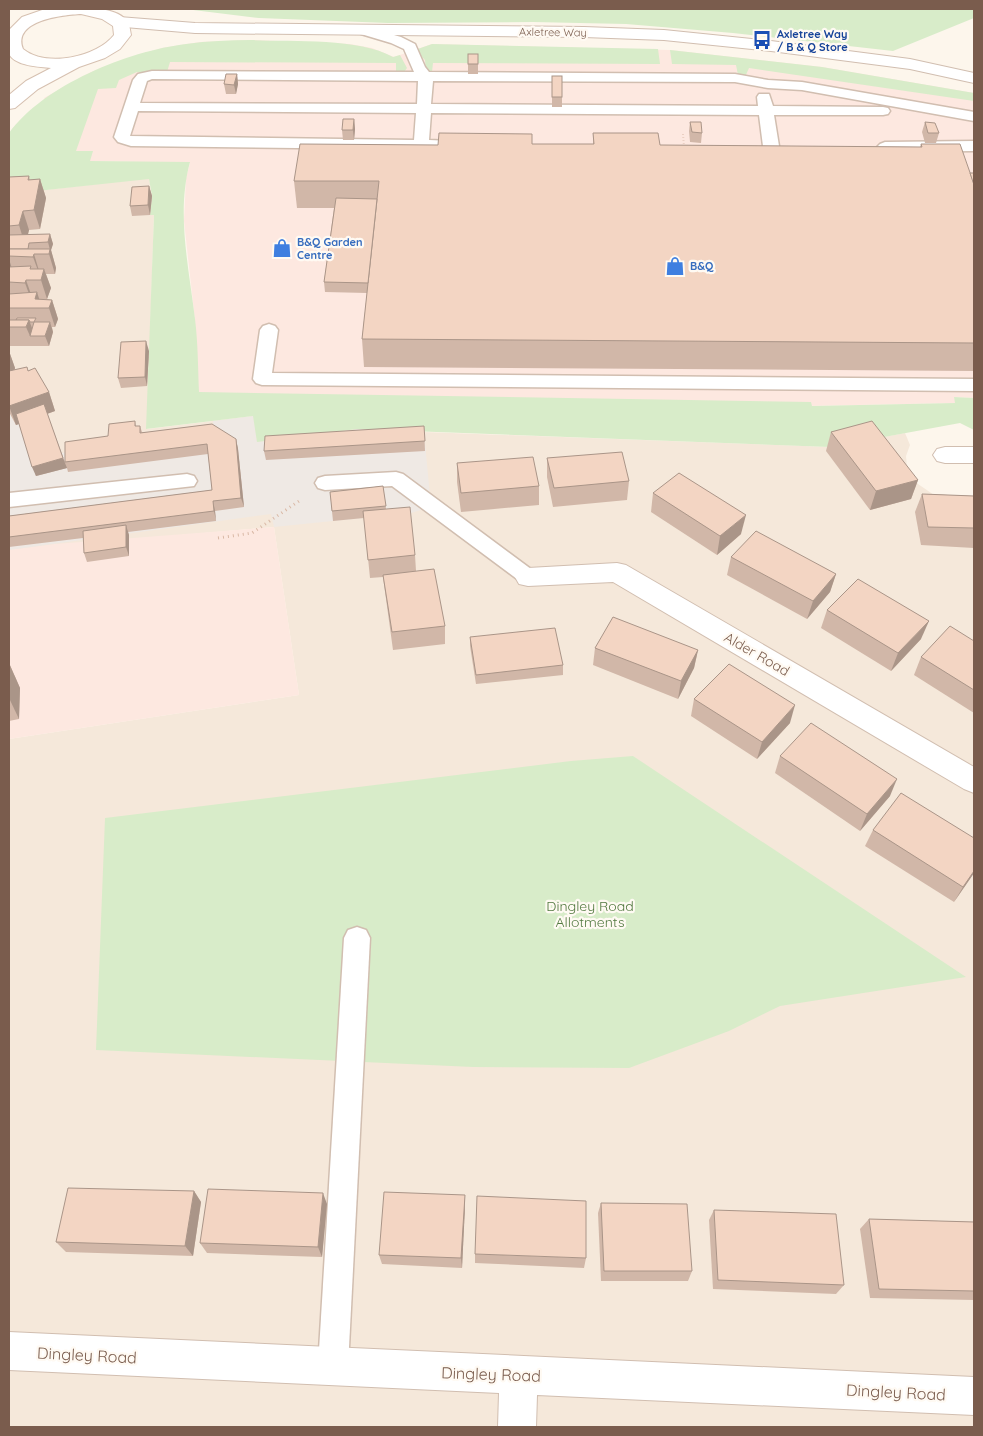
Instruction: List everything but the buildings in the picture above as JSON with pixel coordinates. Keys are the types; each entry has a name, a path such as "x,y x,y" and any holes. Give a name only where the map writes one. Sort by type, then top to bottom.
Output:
{"street":[{"path":"18,9 20,12 18,29 13,37 12,45 17,52 28,59 43,63 79,62"},
{"path":"18,29 40,16 62,9 97,11 119,22 123,30 121,38 114,47"},
{"name":"Axletree Way","path":"119,22 195,28 256,27 664,35 771,46 910,64 974,78"},
{"name":"Axletree Way","path":"9,104 39,80 60,69 150,35 195,28"},
{"path":"9,70 17,52"},
{"name":"Axletree Way","path":"910,64 974,62"},
{"path":"945,455 974,455"},
{"name":"Alder Road","path":"528,577 617,572 974,782"},
{"name":"Dingley Road","path":"9,1351 974,1396"},
{"path":"518,1427 519,1374"}],"lane":[{"path":"366,30 410,47 418,68 426,77 421,144"},
{"path":"486,145 127,141 122,137 140,80 143,77 152,75 734,78 768,84 802,86 974,117"},
{"path":"752,146 776,146 762,90 768,84"},
{"path":"132,107 942,111"},
{"path":"871,146 974,146"},
{"path":"269,330 262,379 974,385"},
{"path":"325,483 396,479 528,577"},
{"path":"9,500 186,481"},
{"path":"333,1367 356,938"}],"path":[{"path":"218,538 252,534 325,483"}],"shaded area":[{"path":"251,40 350,44 372,48 394,57 432,44 670,50 822,67 974,93 974,398 954,397 956,403 805,406 179,399 195,321 184,221 186,178 190,163 89,161 76,151 44,98 91,72 162,48 200,42"},
{"path":"149,178 152,196 151,215 154,214 147,429 254,416 424,432 830,447 905,433 910,445 906,456 907,468 918,484 937,497 974,500 974,1427 9,1427 9,739 299,695 274,527 9,550 9,194"},
{"path":"9,412 16,425 47,414 62,453 214,433 213,421 254,416 257,442 357,429 424,432 431,507 411,513 274,527 271,514 9,550"},
{"path":"274,527 299,695 9,739 9,550 55,544"}],"green space":[{"path":"185,9 974,9 974,18 893,51 733,33 626,24 533,22 388,23 259,18"},
{"path":"251,40 343,43 362,46 393,57 400,55 407,68 404,72 396,72 396,63 170,62 167,72 137,72 119,80 116,88 98,89 76,151 93,151 90,161 190,162 186,181 184,221 196,328 199,392 811,402 812,406 955,403 954,397 974,398 974,430 960,423 830,447 357,429 257,442 253,416 146,429 154,215 150,215 152,196 149,179 9,194 9,133 24,116 43,100 89,73 114,63 139,54 186,44"},
{"path":"432,44 658,49 660,64 433,63 432,72 426,72 425,60 415,50"},
{"path":"670,50 822,67 974,93 974,101 749,68 745,77 738,75 736,65 672,64"},
{"name":"Dingley Road Allotments","path":"633,756 966,977 780,1006 729,1031 629,1068 473,1067 96,1050 105,818 571,761"}],"place":[{"name":"Axletree Way / B & Q Store","path":"762,40"},
{"name":"B&Q Garden Centre","path":"282,248"},
{"name":"B&Q","path":"675,266"}]}
